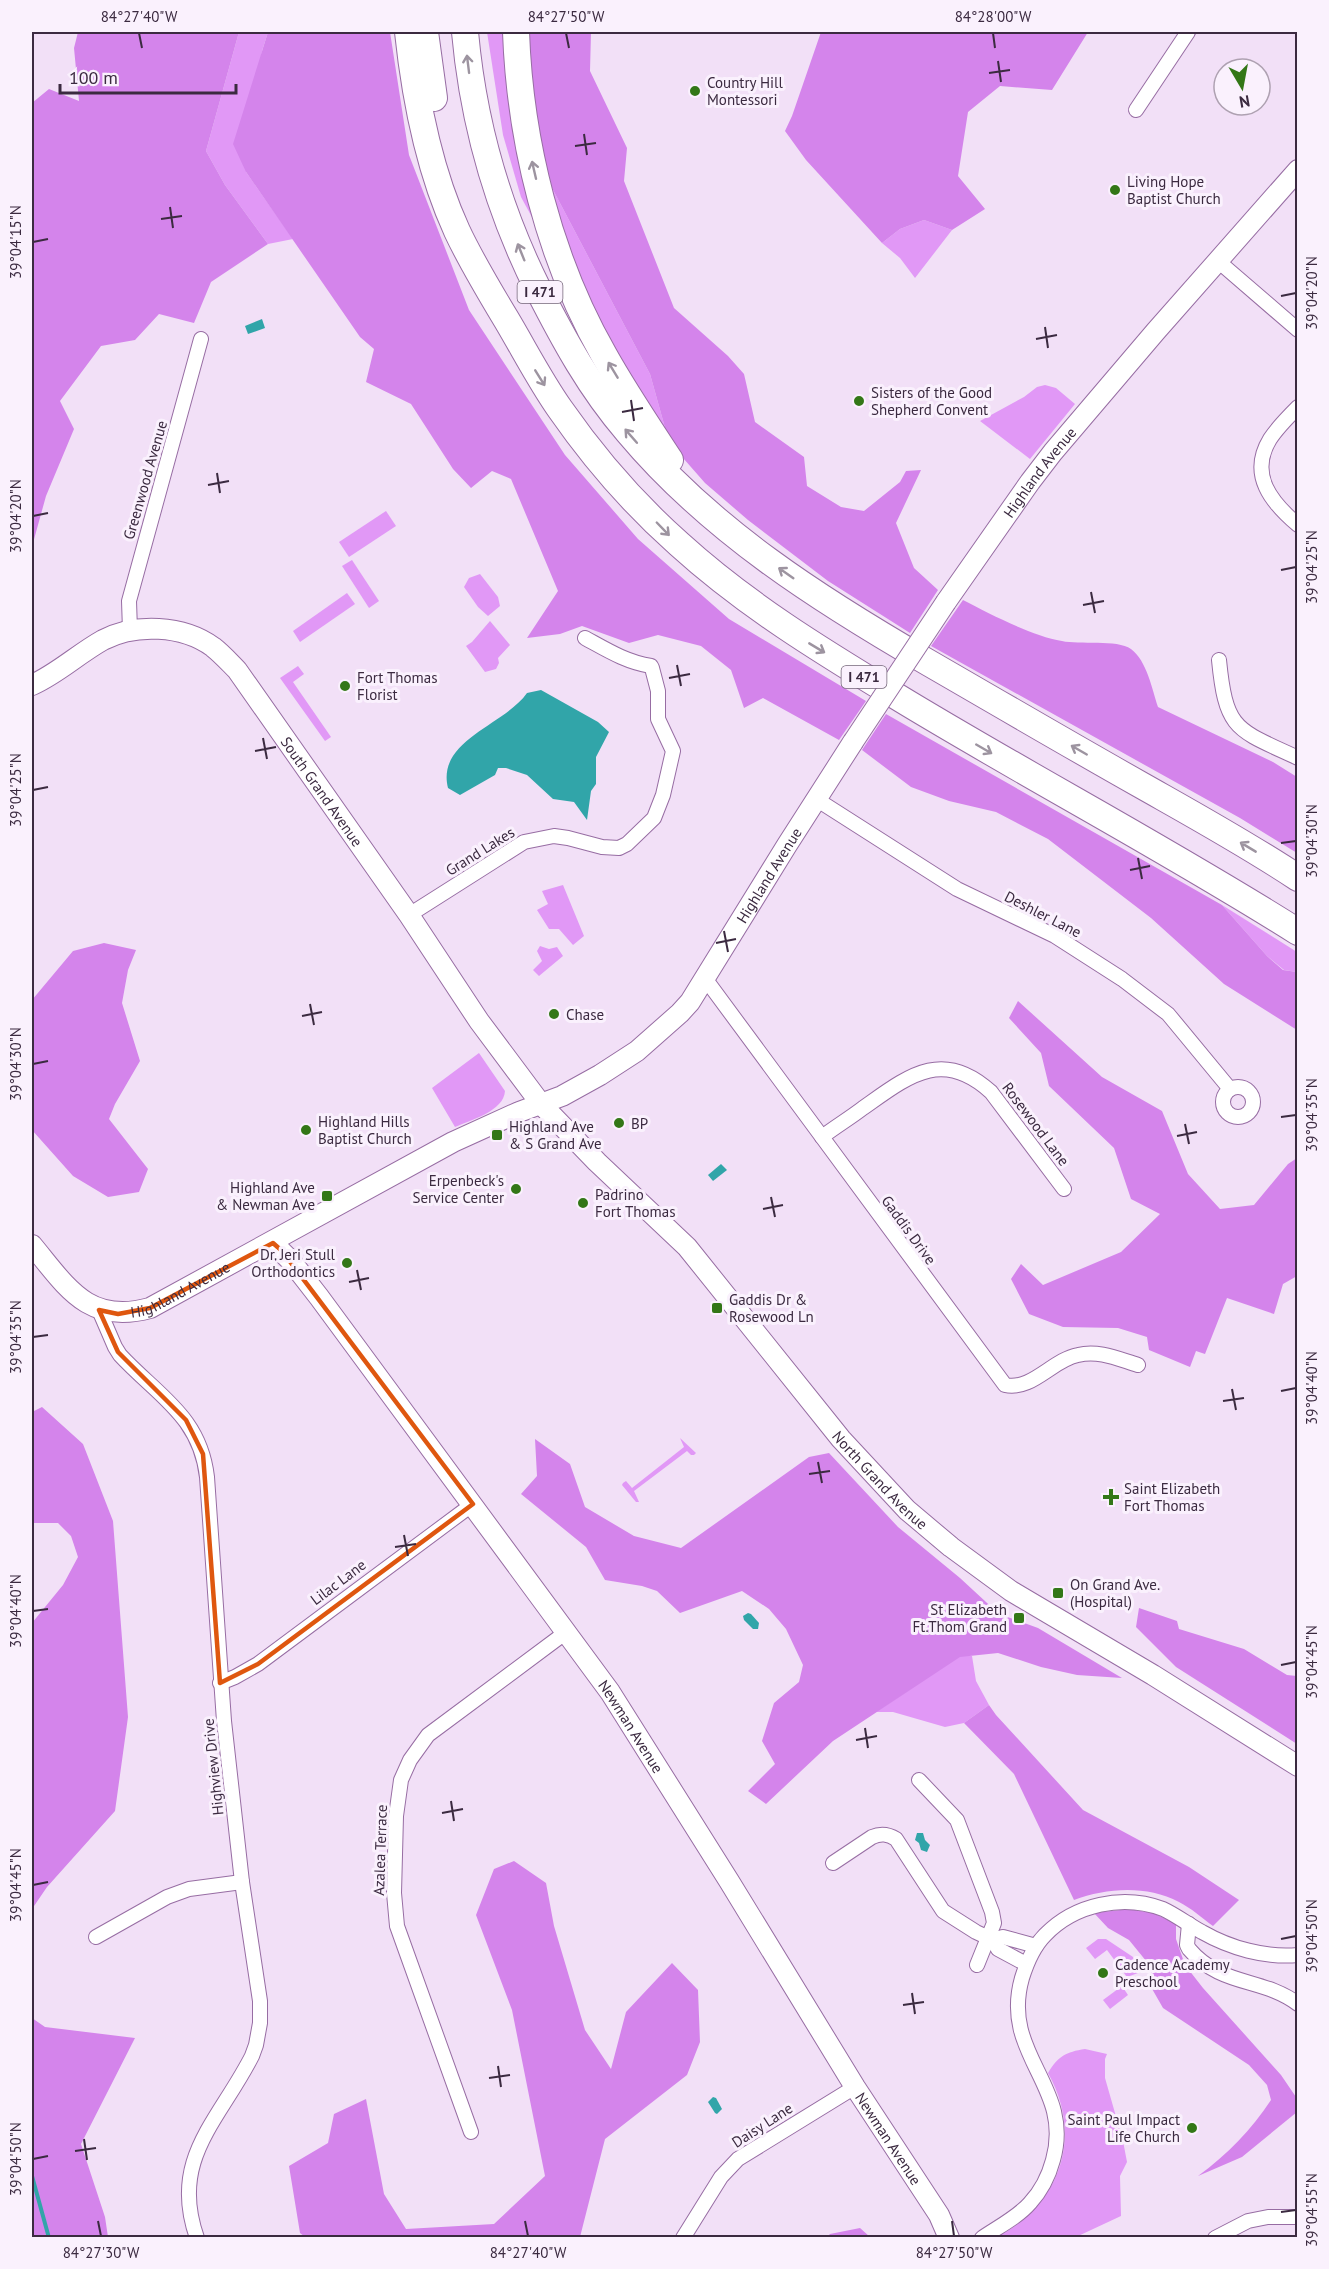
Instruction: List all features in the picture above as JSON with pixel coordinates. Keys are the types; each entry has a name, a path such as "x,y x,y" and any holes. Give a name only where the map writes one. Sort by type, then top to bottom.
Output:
{"highway":[{"path":"408,32 411,65 444,197 456,230 511,328"},
{"name":"I 471","path":"425,32 434,102 455,186 484,265 511,328 560,409 610,472 676,542 729,587 809,644 1298,932"},
{"name":"I 471","path":"465,32 473,92 492,173 514,236 575,360 626,431 658,466 702,507 771,562 846,614 1298,878"},
{"path":"516,32 521,104 529,147 548,223 565,271 603,354 653,435 702,507"}],"street":[{"path":"1136,110 1188,32"},
{"name":"Highland Avenue","path":"32,1245 66,1286 85,1303 99,1310 118,1314 150,1308 273,1243 348,1198 434,1152 562,1096 600,1075 637,1050 690,1002 853,742 946,602 1035,475 1298,170"},
{"path":"1218,261 1298,330"},
{"name":"Greenwood Avenue","path":"130,630 129,601 201,339"},
{"path":"1298,407 1271,438 1263,457 1262,472 1270,497 1276,506 1298,525"},
{"name":"South Grand Avenue","path":"32,685 103,640 130,630 170,630 213,647 237,670 409,915 478,1021 541,1104"},
{"name":"Grand Lakes","path":"409,915 524,842 554,836 602,847 619,848 627,844 658,813 673,751 658,719 658,691 652,668 616,655 585,638"},
{"path":"1219,660 1225,701 1235,723 1252,736 1298,758"},
{"name":"Deshler Lane","path":"816,799 957,889 1055,936 1125,981 1168,1014 1230,1089"},
{"name":"Gaddis Drive","path":"704,977 1005,1385 1022,1385 1076,1355 1097,1353 1138,1365"},
{"name":"Rosewood Lane","path":"822,1137 906,1077 928,1071 952,1071 976,1080 991,1092 1064,1189"},
{"name":"North Grand Avenue","path":"541,1104 597,1162 687,1247 841,1439 907,1510 951,1547 1011,1591 1208,1709 1298,1766"},
{"name":"Newman Avenue","path":"273,1243 291,1261 598,1675 855,2087 939,2215 949,2238"},
{"name":"Highview Drive","path":"99,1310 118,1352 174,1406 194,1431 203,1454 207,1477 220,1683 242,1882 260,2001 260,2023 252,2056 192,2162 188,2183 188,2205 197,2238"},
{"name":"Lilac Lane","path":"220,1683 258,1664 473,1504"},
{"name":"Azalea Terrace","path":"471,2132 397,1926 394,1893 396,1816 401,1780 410,1760 428,1735 565,1633"},
{"path":"919,1780 957,1820 992,1912 994,1923 991,1939 977,1965"},
{"path":"832,1863 872,1837 879,1834 891,1836 896,1839 943,1911 991,1939 998,1949 1026,1964"},
{"path":"96,1937 167,1897 189,1889 242,1882"},
{"path":"982,2238 1030,2204 1050,2172 1057,2146 1056,2111 1025,2046 1019,2028 1018,2002 1026,1964 1046,1934 1079,1911 1111,1902 1148,1904 1165,1910 1222,1942 1266,1954 1298,1955"},
{"path":"1189,1924 1187,1945 1211,1970 1227,1977 1277,1990 1298,2004"},
{"path":"991,1939 1003,1937 1036,1946"},
{"name":"Daisy Lane","path":"683,2238 721,2177 738,2159 855,2087"},
{"path":"1215,2238 1248,2222 1268,2217 1298,2217"}],"highlighted area":[{"path":"273,1243 282,1251 473,1504 258,1664 220,1683 203,1454 186,1420 118,1352 99,1310 118,1314 150,1308"}],"shaded area":[{"path":"78,32 239,32 206,151 225,185 268,244 211,282 194,323 159,314 135,340 101,346 60,401 74,429 46,496 32,544 32,103 49,89 79,101 74,48"},
{"path":"239,32 268,32 262,51 246,172 293,239 268,244 225,185 206,151"},
{"path":"268,32 390,32 409,155 469,310 565,455 638,539 729,619 866,701 839,740 763,698 744,708 731,670 701,646 658,635 629,643 582,626 560,634 527,638 558,591 511,479 492,471 471,488 453,469 411,404 366,382 374,349 360,337 246,172 233,144"},
{"path":"487,32 507,32 540,232 521,197 503,135"},
{"path":"525,32 591,32 590,71 627,148 624,181 674,308 728,356 744,374 755,422 804,457 807,486 841,507 864,511 900,482 906,471 921,470 896,523 914,568 938,590 910,633 828,581 748,520 705,483 669,442 650,374 541,167"},
{"path":"821,32 1088,32 1052,90 1000,86 968,112 958,176 985,209 952,230 924,220 900,229 882,243 806,160 785,131"},
{"path":"541,167 650,374 669,442 620,365 588,301"},
{"path":"924,220 952,230 915,278 900,258 882,243 900,229"},
{"path":"262,319 265,328 248,334 245,326"},
{"path":"1045,385 1056,388 1075,404 1030,459 980,421 1024,397 1037,387"},
{"path":"386,511 396,526 349,557 339,542"},
{"path":"352,560 379,601 369,608 342,566"},
{"path":"480,574 498,597 500,606 488,616 478,607 464,587 469,578"},
{"path":"347,593 355,604 300,642 293,631"},
{"path":"963,600 1011,624 1050,638 1069,642 1117,644 1131,649 1137,654 1145,668 1158,707 1273,762 1297,777 1297,853 1240,818 931,646"},
{"path":"490,621 510,645 498,658 499,663 496,669 485,672 466,646"},
{"path":"298,666 304,674 293,682 331,737 325,741 280,678"},
{"path":"541,690 598,722 609,732 596,757 596,784 591,791 587,820 574,802 553,799 527,775 506,768 498,768 495,775 460,795 448,788 447,771 452,757 462,745 504,715 527,693"},
{"path":"886,714 1222,905 1267,956 1283,970 1297,972 1297,1030 1224,984 1151,918 1048,839 996,812 949,801 911,787 862,750"},
{"path":"563,885 584,936 573,945 559,929 549,929 537,910 548,904 542,891"},
{"path":"1222,905 1297,952 1297,972 1284,970 1267,956"},
{"path":"104,943 136,950 128,970 122,1003 140,1061 109,1119 148,1169 139,1192 108,1197 73,1176 32,1130 32,1000 73,951"},
{"path":"540,946 549,949 557,947 563,956 539,976 533,970 542,961 537,951"},
{"path":"1018,1001 1102,1077 1162,1111 1188,1174 1220,1209 1254,1205 1288,1164 1297,1158 1297,1276 1283,1284 1274,1314 1227,1298 1205,1354 1196,1351 1190,1367 1149,1350 1147,1337 1118,1328 1063,1327 1029,1314 1011,1279 1021,1264 1043,1285 1121,1252 1160,1214 1131,1199 1114,1148 1049,1086 1041,1053 1009,1018"},
{"path":"479,1053 505,1091 503,1098 486,1114 455,1127 432,1088"},
{"path":"721,1164 727,1170 713,1181 708,1175"},
{"path":"42,1407 83,1444 113,1521 128,1717 115,1811 47,1887 32,1909 32,1623 63,1585 78,1557 71,1536 58,1523 32,1523 32,1412"},
{"path":"680,1438 696,1453 691,1455 687,1451 634,1491 639,1502 636,1502 622,1485 623,1483 626,1481 632,1488 684,1447"},
{"path":"535,1439 570,1464 585,1507 634,1536 681,1548 809,1457 829,1453 898,1527 960,1578 999,1614 1038,1628 1122,1678 1077,1675 1041,1667 998,1653 960,1657 833,1741 766,1804 748,1791 775,1764 762,1741 774,1703 799,1682 803,1665 786,1629 769,1609 742,1591 680,1613 657,1591 605,1580 586,1547 521,1494 537,1476"},
{"path":"1139,1608 1177,1621 1179,1629 1244,1649 1287,1675 1297,1676 1297,1744 1176,1667 1136,1627"},
{"path":"748,1613 759,1623 758,1629 753,1629 744,1620 743,1616"},
{"path":"960,1656 972,1656 976,1681 989,1705 964,1723 945,1727 893,1712 876,1712"},
{"path":"989,1705 1083,1810 1189,1867 1239,1900 1213,1926 1183,1904 1153,1893 1113,1891 1074,1900 1014,1774 964,1723"},
{"path":"917,1833 923,1833 930,1845 927,1852 921,1850 919,1843 915,1840"},
{"path":"514,1861 546,1883 554,1926 585,2030 611,2069 626,2012 672,1963 698,1990 700,2042 687,2075 605,2139 580,2237 305,2237 300,2233 289,2166 328,2143 334,2114 366,2099 384,2194 406,2229 494,2224 545,2176 512,2010 476,1915 494,1869"},
{"path":"1129,1909 1153,1913 1176,1924 1176,1939 1185,1965 1281,2075 1296,2097 1297,2112 1242,2157 1198,2176 1238,2141 1271,2100 1267,2085 1249,2065 1163,2008 1151,1987 1151,1967 1129,1940 1108,1928 1094,1913"},
{"path":"1098,1939 1106,1939 1133,1957 1138,1973 1127,1977 1107,1950 1095,1959 1086,1948"},
{"path":"1122,1986 1128,1995 1110,2009 1103,2000"},
{"path":"32,2018 45,2027 135,2038 81,2144 105,2217 108,2237 32,2237"},
{"path":"1085,2049 1107,2054 1105,2078 1127,2162 1120,2176 1121,2216 1076,2237 997,2237 1019,2223 1037,2206 1060,2167 1064,2144 1064,2121 1059,2097 1048,2073 1055,2062 1063,2056"},
{"path":"713,2097 722,2109 717,2114 708,2102"},
{"path":"860,2228 870,2237 827,2237 830,2234"}],"waterway":[{"path":"32,2176 49,2238"}],"place":[{"name":"Country Hill Montessori","path":"695,91"},
{"name":"Living Hope Baptist Church","path":"1115,190"},
{"name":"Sisters of the Good Shepherd Convent","path":"859,401"},
{"name":"Fort Thomas Florist","path":"345,686"},
{"name":"Chase","path":"554,1014"},
{"name":"BP","path":"619,1123"},
{"name":"Highland Hills Baptist Church","path":"306,1130"},
{"name":"Highland Ave & S Grand Ave","path":"497,1135"},
{"name":"Erpenbeck's Service Center","path":"516,1189"},
{"name":"Highland Ave & Newman Ave","path":"327,1196"},
{"name":"Padrino Fort Thomas","path":"583,1203"},
{"name":"Dr. Jeri Stull Orthodontics","path":"347,1263"},
{"name":"Gaddis Dr & Rosewood Ln","path":"717,1308"},
{"name":"Saint Elizabeth Fort Thomas","path":"1111,1497"},
{"name":"On Grand Ave. (Hospital)","path":"1058,1593"},
{"name":"St Elizabeth Ft.Thom Grand","path":"1019,1618"},
{"name":"Cadence Academy Preschool","path":"1103,1973"},
{"name":"Saint Paul Impact Life Church","path":"1192,2128"}]}
